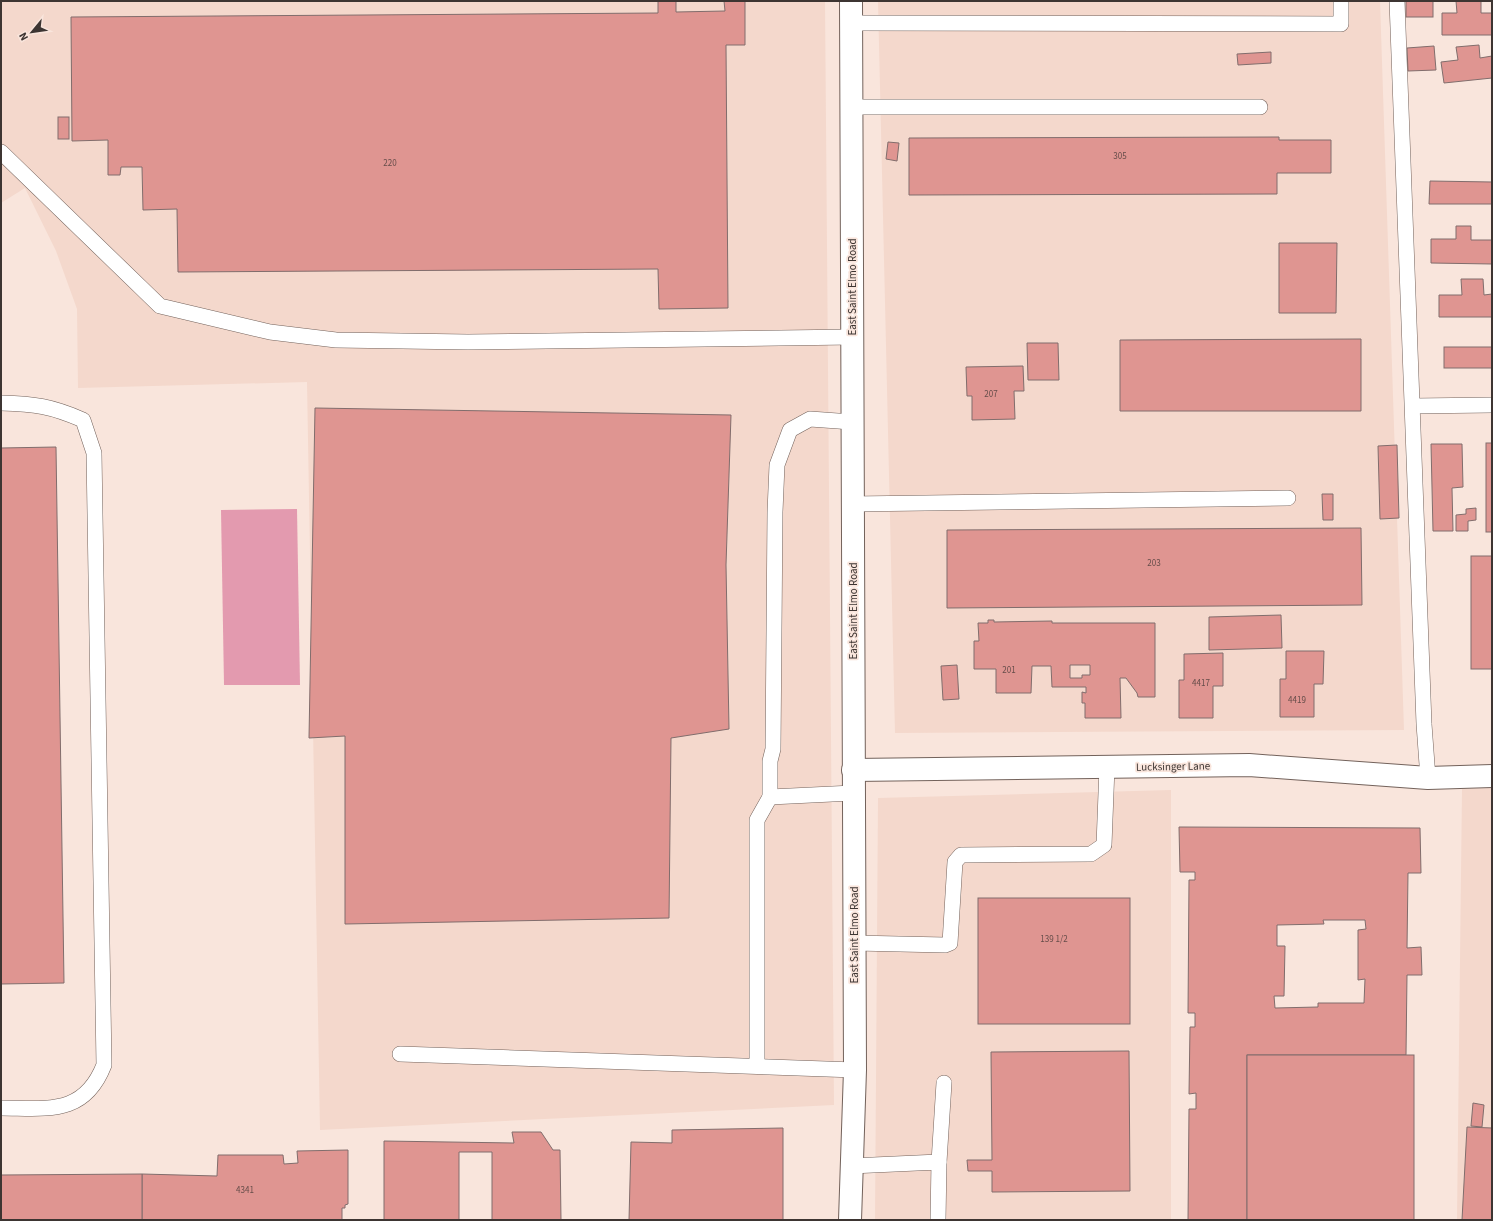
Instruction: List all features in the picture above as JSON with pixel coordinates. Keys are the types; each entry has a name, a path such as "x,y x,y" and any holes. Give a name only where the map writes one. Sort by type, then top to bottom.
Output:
{"street":[{"name":"East Saint Elmo Road","path":"850,1220 854,1070 852,1"},
{"name":"Lucksinger Lane","path":"853,770 1249,765 1428,778 1492,776"}],"lane":[{"path":"852,23 1341,24 1341,1"},
{"path":"1397,1 1424,724 1428,778"},
{"path":"852,107 1260,107"},
{"path":"1,152 160,306 270,332 336,340 468,342 852,337"},
{"path":"1,403 37,404 62,411 83,420 94,453 104,1064 98,1080 88,1092 72,1103 54,1108 1,1108"},
{"path":"1413,406 1492,405"},
{"path":"757,1066 757,820 770,797 770,761 773,749 775,512 777,466 790,430 810,419 852,422"},
{"path":"852,504 1288,498"},
{"path":"854,943 945,946 950,943 955,862 961,854 1091,854 1098,850 1104,845 1107,767"},
{"path":"770,797 853,793"},
{"path":"400,1054 854,1070"},
{"path":"938,1220 939,1162 944,1083"},
{"path":"851,1166 939,1162"}],"shaded area":[{"path":"1,1 825,1 834,1105 320,1130 307,382 78,388 77,309 56,251 25,188 1,203"},
{"path":"878,1 1380,1 1404,730 895,733"},
{"path":"297,509 300,685 224,685 221,510"},
{"path":"1492,788 1492,1220 1457,1220 1462,789"},
{"path":"1171,790 1171,1220 875,1220 878,798"}],"building":[{"path":"658,1 676,1 676,12 725,11 724,1 745,1 745,45 726,45 728,308 659,309 658,269 178,272 177,209 143,210 142,167 121,167 120,175 108,175 108,140 72,141 71,17 658,13"},
{"path":"1406,1 1433,1 1433,17 1406,17"},
{"path":"1456,1 1481,1 1481,13 1492,13 1492,35 1442,35 1442,13 1457,13"},
{"path":"1479,45 1480,58 1492,56 1492,78 1444,83 1441,62 1458,60 1456,47"},
{"path":"1434,46 1436,70 1408,71 1407,48"},
{"path":"1271,52 1271,63 1238,65 1237,54"},
{"path":"58,117 69,117 69,139 58,139"},
{"path":"1279,137 1279,140 1331,140 1331,173 1277,173 1277,194 909,195 909,138"},
{"path":"888,142 899,143 897,161 886,159"},
{"path":"1430,181 1492,182 1492,204 1429,204"},
{"path":"1456,226 1471,226 1471,240 1492,240 1492,264 1431,263 1431,239 1456,239"},
{"path":"1279,243 1337,243 1336,313 1279,313"},
{"path":"1461,279 1483,279 1484,295 1492,294 1492,317 1439,317 1439,295 1462,295"},
{"path":"1361,339 1361,411 1120,411 1120,340"},
{"path":"1027,343 1058,343 1059,380 1028,380"},
{"path":"1444,347 1492,347 1492,368 1444,368"},
{"path":"1023,366 1024,391 1014,391 1015,419 972,420 972,396 967,396 966,367"},
{"path":"315,408 731,415 726,565 729,729 671,738 669,918 345,924 345,736 309,738"},
{"path":"1486,443 1492,443 1492,532 1486,532"},
{"path":"1431,444 1462,444 1463,487 1452,488 1453,531 1433,531"},
{"path":"1397,445 1399,518 1380,519 1378,446"},
{"path":"56,447 64,983 1,984 1,448"},
{"path":"1322,494 1333,494 1333,520 1323,520"},
{"path":"1476,508 1476,520 1468,521 1468,531 1456,531 1456,515 1466,514 1466,509"},
{"path":"1361,528 1362,605 947,608 947,530"},
{"path":"1471,556 1492,556 1492,669 1471,669"},
{"path":"1281,615 1282,648 1209,650 1209,617"},
{"path":"988,620 994,620 994,622 1052,621 1052,623 1155,623 1155,697 1138,697 1137,693 1126,678 1120,678 1121,718 1085,718 1085,703 1082,703 1082,692 1086,693 1086,687 1052,687 1051,666 1032,666 1031,693 996,693 996,669 974,669 974,641 979,641 978,623 988,623","holes":["1070,665 1090,665 1090,675 1082,675 1082,678 1070,678"]},
{"path":"1286,651 1324,651 1323,684 1314,684 1314,717 1280,717 1280,679 1286,679"},
{"path":"1223,653 1223,686 1213,686 1213,718 1179,718 1179,680 1184,680 1184,654"},
{"path":"957,665 959,699 943,700 941,666"},
{"path":"1179,827 1420,828 1421,873 1408,873 1407,948 1421,947 1422,975 1407,975 1406,1055 1247,1055 1247,1220 1188,1220 1189,1109 1196,1109 1196,1093 1189,1094 1190,1027 1195,1027 1195,1013 1188,1013 1189,880 1195,880 1195,872 1180,872","holes":["1323,920 1365,920 1366,929 1358,930 1358,980 1365,979 1364,1003 1318,1003 1318,1007 1275,1008 1274,996 1284,996 1285,946 1277,946 1277,925 1324,924"]},
{"path":"978,898 1130,898 1130,1024 978,1024"},
{"path":"1129,1051 1130,1191 992,1192 992,1171 968,1171 967,1160 992,1160 991,1052"},
{"path":"1247,1055 1414,1055 1414,1220 1247,1220"},
{"path":"1473,1103 1484,1105 1482,1127 1471,1126"},
{"path":"1467,1127 1492,1128 1492,1220 1462,1220"},
{"path":"783,1128 783,1220 629,1220 631,1142 672,1143 672,1130"},
{"path":"512,1132 541,1132 553,1150 560,1150 561,1220 492,1220 492,1152 459,1152 459,1220 384,1220 384,1141 514,1143"},
{"path":"348,1150 348,1204 345,1205 345,1208 342,1208 342,1220 142,1220 142,1174 217,1176 218,1155 283,1155 284,1164 298,1163 297,1151"},
{"path":"142,1174 142,1220 1,1220 1,1175"}]}
